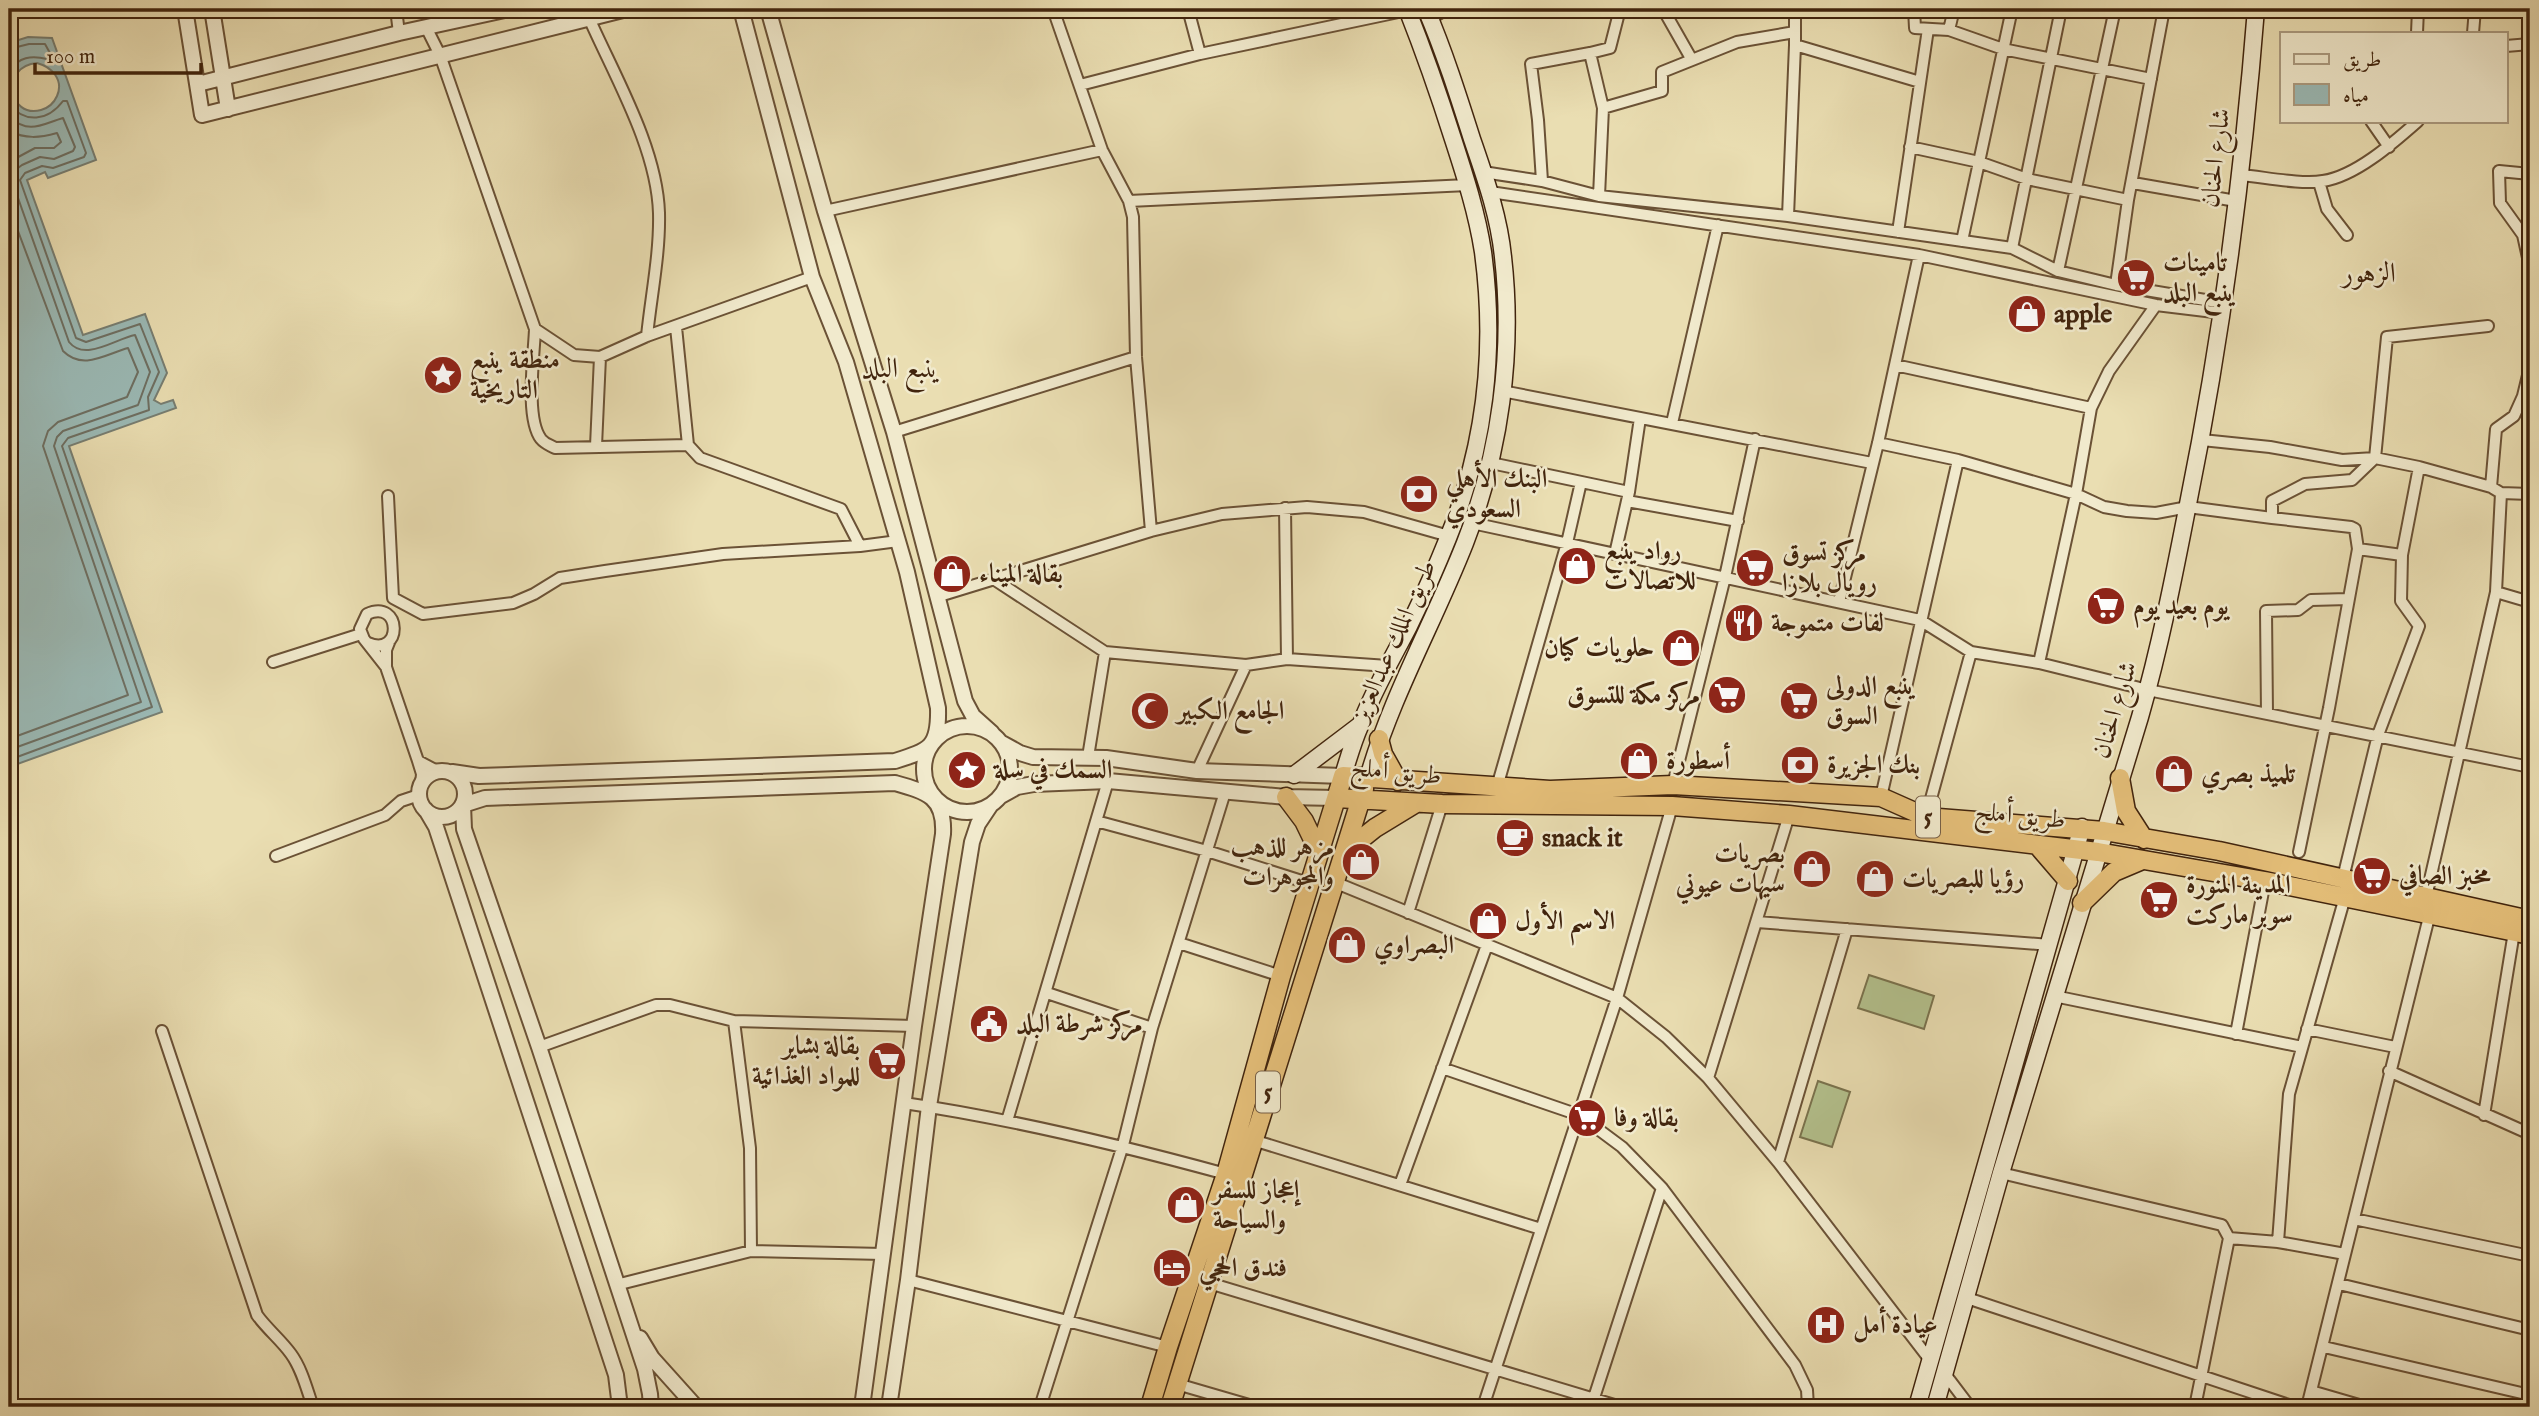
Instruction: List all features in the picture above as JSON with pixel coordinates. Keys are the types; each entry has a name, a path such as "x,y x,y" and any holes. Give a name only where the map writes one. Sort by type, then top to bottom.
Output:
{"highway":[{"path":"1379,739 1383,754 1398,781"},
{"name":"طريق أملج","path":"2522,933 2428,905 2343,878 2219,851 2082,827 1926,817 1881,797 1673,785 1550,790 1343,776 1336,797 1443,804 1672,806 1789,815 2077,849 2345,897 2428,905 2530,920"},
{"name":"طريق الملك عبدالعزيز","path":"1170,1407 1368,778"},
{"path":"2120,778 2126,811 2144,839"},
{"path":"1286,797 1304,821 1319,852"},
{"name":"5","path":"1150,1407 1226,1174 1308,883 1336,797"},
{"path":"1345,852 1375,828 1416,803"},
{"path":"2038,846 2068,881"},
{"path":"2082,903 2114,872 2143,860"}],"main road":[{"name":"شارع الحنان","path":"1935,1407 2001,1173 2148,690 2163,628 2202,440 2222,308 2241,175 2256,9"},
{"name":"طريق الملك عبدالعزيز","path":"1343,776 1360,725 1449,537 1468,481 1479,439 1489,343 1482,250 1468,185 1408,10"},
{"name":"طريق الملك عبدالعزيز","path":"1368,778 1379,739 1472,523 1491,463 1502,391 1506,319 1503,256 1490,192 1428,14"},
{"path":"1294,775 1360,725"},
{"path":"1917,1407 2082,827"}],"street":[{"path":"185,9 202,115 627,9"},
{"path":"212,9 228,109"},
{"path":"396,9 399,33"},
{"path":"198,84 399,33 509,9"},
{"path":"741,9 812,276 846,362 907,572 938,708 939,728 926,759 924,773 944,817 943,834 862,1407"},
{"path":"768,9 825,211 894,432 965,701 973,716 997,738 1008,755 1010,769 1008,783 978,824 972,842 929,1106 908,1280 889,1407"},
{"path":"1053,9 1102,150 1129,201 1133,217 1136,357 1151,531"},
{"path":"1188,9 1200,54"},
{"path":"1428,14 1447,9"},
{"path":"1542,181 1531,64 1610,48 1620,9"},
{"path":"1663,9 1692,61"},
{"path":"1788,216 1794,9"},
{"path":"1914,9 1915,28 1949,30 2003,48 2151,79"},
{"path":"1949,30 1954,9"},
{"path":"1962,241 2012,9"},
{"path":"2012,248 2061,9"},
{"path":"2058,271 2115,9"},
{"path":"2116,285 2128,200 2164,9"},
{"path":"2417,32 2418,9"},
{"path":"2473,32 2475,9"},
{"path":"1080,85 1200,54 1408,10"},
{"path":"589,18 641,137 655,184 659,213 647,336"},
{"path":"427,29 440,55 535,329 533,416 543,443 555,448 688,445"},
{"path":"1898,232 1928,29"},
{"path":"1603,108 1661,91 1662,72 1737,43 1795,32"},
{"path":"2508,46 2530,44"},
{"path":"1795,45 1920,82"},
{"path":"1590,52 1603,108 1599,195"},
{"path":"2372,122 2389,147"},
{"path":"2241,175 2319,182 2339,178 2389,147 2417,122"},
{"path":"1910,147 1979,162 2027,178 2128,200"},
{"path":"825,211 1102,150"},
{"path":"2530,174 2498,171 2500,203 2523,235 2530,267"},
{"path":"1483,172 1542,181 1599,195 1788,216 2012,248 2058,271 2222,308"},
{"path":"2319,182 2327,209 2347,235"},
{"path":"2133,183 2236,201"},
{"path":"1129,201 1468,185"},
{"path":"1490,192 1919,255 2157,304 2222,308"},
{"path":"1672,423 1718,225"},
{"path":"1839,602 1878,443 1919,255"},
{"path":"535,329 574,355 600,357 647,336 812,276"},
{"path":"2039,663 2076,494 2091,408 2109,371 2157,304"},
{"path":"2272,518 2272,502 2305,484 2352,480 2375,458 2387,337 2488,326"},
{"path":"676,327 688,445 700,458 841,509 860,546"},
{"path":"596,446 600,357"},
{"path":"894,432 1136,357"},
{"path":"1895,365 2091,408"},
{"path":"2491,487 2496,429 2514,416 2530,367"},
{"path":"1502,391 1872,463"},
{"path":"2519,406 2530,411"},
{"path":"1615,554 1628,496 1640,418"},
{"path":"1673,785 1725,577 1755,439"},
{"path":"2202,440 2270,447 2342,460 2375,458 2419,467 2491,487 2501,493 2530,495"},
{"path":"1878,443 1958,460 2076,494 2104,507 2156,513 2188,507 2355,529 2358,549 2299,852"},
{"path":"1881,797 1958,460"},
{"path":"1491,463 1738,521"},
{"path":"2343,878 2378,735 2419,626 2401,601 2402,555 2419,467"},
{"path":"1497,787 1567,543 1581,482"},
{"path":"2307,1407 2324,1347 2428,905 2459,752 2496,592 2501,493"},
{"path":"388,496 393,598 424,614 513,603 560,578 582,574 723,554 860,546 898,541"},
{"path":"1285,508 1287,659"},
{"path":"936,597 1151,531 1222,514 1285,508 1364,512 1449,537"},
{"path":"1472,523 1920,620 1971,652 2039,663 2148,690 2530,767"},
{"path":"2358,549 2402,555"},
{"path":"995,580 1105,652 1246,665 1287,659 1388,666"},
{"path":"2496,592 2530,602"},
{"path":"2267,713 2266,611 2298,610 2311,600 2348,599"},
{"path":"386,667 386,650 393,636 394,624 383,612 378,611 367,614 361,623 365,639 386,667 418,761 422,774 420,790 426,810 436,827 616,1375 620,1407"},
{"path":"273,662 365,639 380,646 390,640"},
{"path":"1088,757 1105,652"},
{"path":"1926,817 1971,652"},
{"path":"1197,771 1246,665"},
{"path":"418,761 430,769 479,776 895,761 931,746 940,736 952,729 966,726 979,727 1020,754 1033,757 1105,758 1197,771 1343,776"},
{"path":"276,856 385,816 420,790 424,779 445,772 458,776 466,789 463,805 464,829 645,1369 650,1407"},
{"path":"1007,1121 1108,781"},
{"path":"426,810 436,817 444,818 458,811 463,805 485,798 895,783 915,788 961,812 976,811 1017,787 1108,781 1286,797 1336,797"},
{"path":"1040,1407 1123,1146 1152,1028 1225,792"},
{"path":"1408,913 1443,804"},
{"path":"1483,1407 1617,998 1672,806"},
{"path":"1708,1079 1789,815"},
{"path":"1096,821 1207,851 1308,883"},
{"path":"2236,1034 2265,881"},
{"path":"1334,883 1617,998 1666,1037 1708,1079 1778,1162 1930,1360"},
{"path":"2278,1242 2289,1094 2345,897"},
{"path":"1757,922 2050,945"},
{"path":"1778,1162 1847,929"},
{"path":"2484,1115 2522,933"},
{"path":"1179,943 1281,976"},
{"path":"1400,1185 1487,945"},
{"path":"1047,993 1152,1028"},
{"path":"2054,996 2302,1047"},
{"path":"539,1047 656,1005 670,1005 734,1021 914,1026"},
{"path":"734,1021 750,1148 751,1251"},
{"path":"2307,1029 2395,1047"},
{"path":"162,1031 257,1315 297,1364 313,1407"},
{"path":"1442,1068 1578,1115 1622,1147 1662,1188 1795,1365 1807,1390 1808,1407"},
{"path":"2389,1071 2530,1134"},
{"path":"904,1103 1007,1121 1123,1146 1226,1174"},
{"path":"1253,1140 1541,1229"},
{"path":"2001,1173 2222,1225 2229,1238 2195,1407"},
{"path":"1592,1403 1662,1188"},
{"path":"2354,1219 2530,1256"},
{"path":"2229,1238 2278,1242 2345,1254"},
{"path":"616,1284 751,1251 883,1254"},
{"path":"908,1280 1168,1347"},
{"path":"1209,1283 1496,1368 1592,1403 1621,1407"},
{"path":"2339,1284 2530,1330"},
{"path":"1967,1298 2295,1407"},
{"path":"626,1313 652,1358 696,1407"},
{"path":"2324,1347 2530,1395"},
{"path":"1945,1374 1970,1407"},
{"path":"1177,1384 1256,1407"},
{"path":"2311,1391 2366,1407"}],"green space":[{"path":"1869,975 1934,996 1924,1029 1858,1008"},
{"path":"1818,1081 1850,1092 1832,1147 1800,1137"}],"water":[{"path":"28,37 52,38 96,160 48,178 45,172 27,180 83,335 145,314 167,373 154,400 161,404 173,400 176,408 69,446 162,712 9,767 9,43","holes":["37,63 55,75 59,90 56,99 48,107 30,111 15,100 13,82 17,73 25,66"]}],"place":[{"name":"تامينات ينبع البلد","path":"2136,278"},
{"name":"apple","path":"2027,314"},
{"name":"منطقة ينبع التاريخية","path":"443,375"},
{"name":"البنك الأهلي السعودي","path":"1419,494"},
{"name":"رواد ينبع للاتصالات","path":"1577,566"},
{"name":"مركز تسوق رويال بلازا","path":"1755,568"},
{"name":"بقالة الميناء","path":"952,574"},
{"name":"يوم بعيد يوم","path":"2106,606"},
{"name":"لفات متموجة","path":"1744,623"},
{"name":"حلويات كيان","path":"1681,648"},
{"name":"مركز مكة للتسوق","path":"1727,695"},
{"name":"ينبع الدولى السوق","path":"1799,701"},
{"name":"الجامع الكبير","path":"1150,711"},
{"name":"أسطورة","path":"1639,761"},
{"name":"بنك الجزيرة","path":"1800,765"},
{"name":"السمك في سلة","path":"967,770"},
{"name":"تلميذ بصري","path":"2174,774"},
{"name":"snack it","path":"1515,838"},
{"name":"مزهر للذهب والمجوهرات","path":"1361,862"},
{"name":"بصريات سيهات عيوني","path":"1812,869"},
{"name":"مخبز الصافي","path":"2372,876"},
{"name":"رؤيا للبصريات","path":"1875,879"},
{"name":"المدينة المنورة سوبر ماركت","path":"2159,900"},
{"name":"الاسم الأول","path":"1488,921"},
{"name":"البصراوي","path":"1347,945"},
{"name":"مركز شرطة البلد","path":"989,1024"},
{"name":"بقالة بشاير للمواد الغذائية","path":"887,1061"},
{"name":"بقالة وفا","path":"1587,1118"},
{"name":"إعجاز للسفر والسياحة","path":"1186,1205"},
{"name":"فندق الحجي","path":"1172,1268"},
{"name":"عيادة أمل","path":"1826,1325"}],"district":[{"name":"الزهور","path":"2369,274"},
{"name":"ينبع البلد","path":"901,369"}]}
